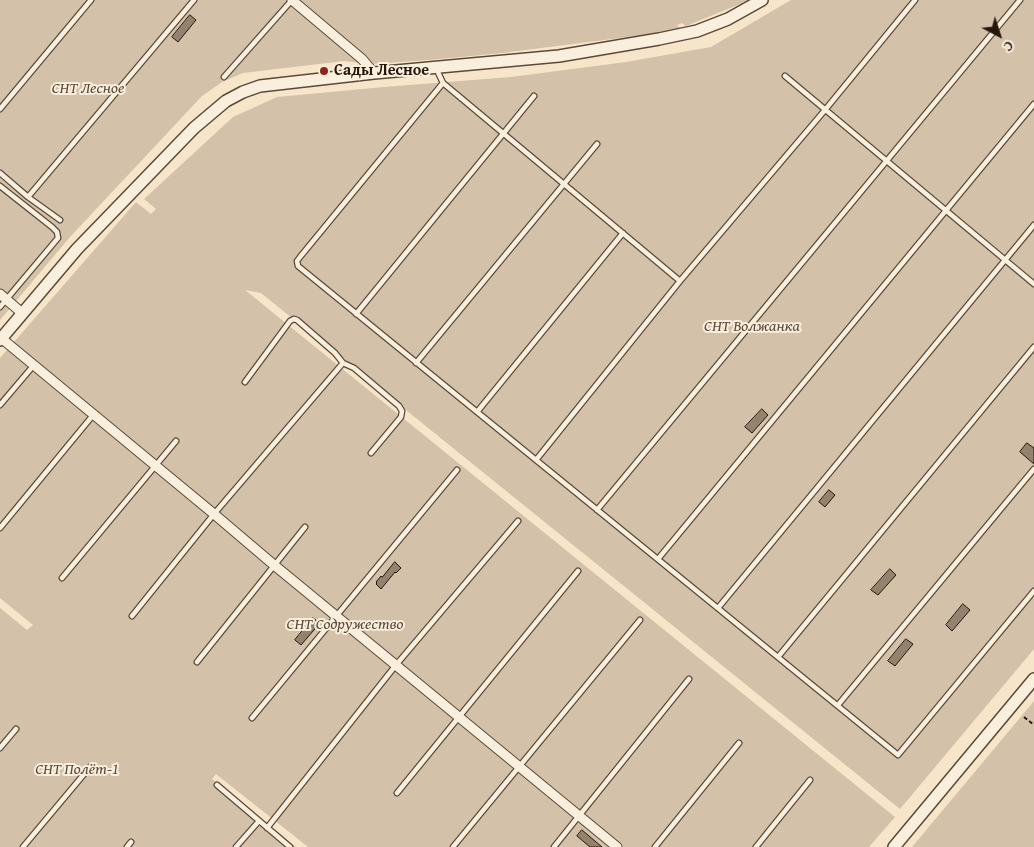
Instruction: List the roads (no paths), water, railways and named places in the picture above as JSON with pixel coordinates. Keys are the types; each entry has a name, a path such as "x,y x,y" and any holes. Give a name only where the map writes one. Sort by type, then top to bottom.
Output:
{"street":[{"path":"292,0 362,58 374,74"},
{"path":"617,847 1,339 77,249 194,128 226,101 243,92 260,86 559,56 659,39 697,31 728,19 762,0"},
{"path":"3,297 22,313"},
{"path":"894,847 1034,679"}],"lane":[{"path":"0,109 90,0"},
{"path":"28,197 194,0"},
{"path":"224,77 292,0"},
{"path":"536,460 680,280 825,110 915,0"},
{"path":"597,510 1020,0"},
{"path":"436,68 443,83 680,280"},
{"path":"785,76 1034,284"},
{"path":"443,83 297,261 298,266 898,755 1034,591"},
{"path":"356,314 534,96"},
{"path":"658,559 1034,104"},
{"path":"416,363 597,144"},
{"path":"0,173 28,197 60,220"},
{"path":"0,186 52,227 57,232 58,238 3,297 0,308"},
{"path":"718,608 1034,225"},
{"path":"476,412 623,233"},
{"path":"244,382 290,321 297,320 336,353 343,364 354,368 399,406 402,411 400,417 371,453"},
{"path":"778,657 1034,347"},
{"path":"132,616 214,514 343,364"},
{"path":"0,405 34,365"},
{"path":"0,528 94,414"},
{"path":"62,578 176,441"},
{"path":"838,705 1034,469"},
{"path":"252,718 457,470"},
{"path":"267,828 396,665 518,520"},
{"path":"197,662 305,527"},
{"path":"396,793 578,571"},
{"path":"453,847 640,620"},
{"path":"554,847 689,679"},
{"path":"0,748 16,729"},
{"path":"655,847 739,744"},
{"path":"23,847 90,767"},
{"path":"756,847 810,780"},
{"path":"217,785 290,847"},
{"path":"236,847 259,821"},
{"path":"127,847 131,842"}],"place":[{"name":"Сады Лесное","path":"324,71"}],"park label":[{"name":"СНТ Лесное","path":"88,89"},
{"name":"СНТ Волжанка","path":"752,327"},
{"name":"СНТ Содружество","path":"345,625"},
{"name":"СНТ Полёт-1","path":"77,770"}]}
